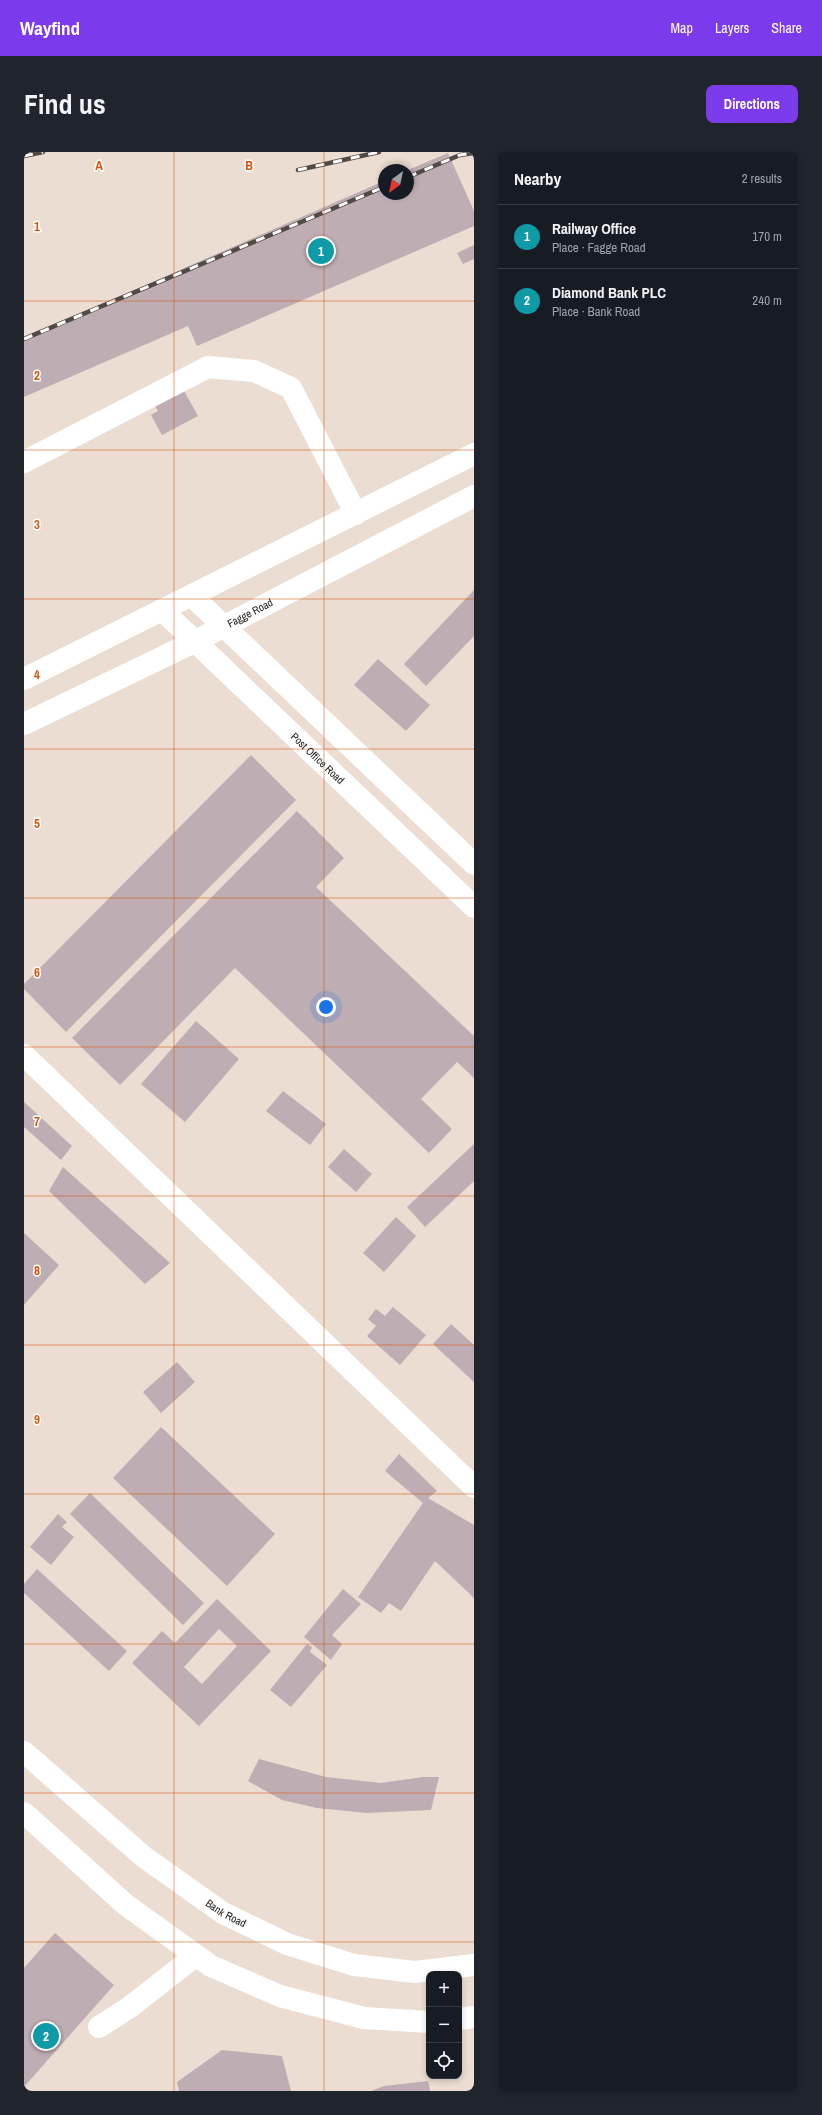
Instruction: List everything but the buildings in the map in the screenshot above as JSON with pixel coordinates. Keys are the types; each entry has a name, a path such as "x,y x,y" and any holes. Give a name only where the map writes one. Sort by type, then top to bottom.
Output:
{"street":[{"path":"24,462 208,367 254,371 291,388 356,514"},
{"path":"24,679 474,454"},
{"name":"Fagge Road","path":"24,724 194,642 222,626 474,496"},
{"path":"192,596 474,864"},
{"name":"Post Office Road","path":"162,610 474,907"},
{"path":"24,1055 474,1487"},
{"name":"Bank Road","path":"24,1752 144,1857 223,1913 287,1944 354,1965 415,1972 474,1965"},
{"path":"24,1812 126,1905 211,1966 280,1996 364,2018 426,2022"},
{"path":"99,2027 130,2007 196,1956"},
{"path":"462,2019 474,2017"}],"railway":[{"path":"24,156 43,152"},
{"path":"298,170 379,152"},
{"path":"414,174 460,155 474,153"},
{"path":"24,339 378,190"}],"place":[{"name":"Railway Office","path":"321,251"},
{"name":"Diamond Bank PLC","path":"46,2036"}]}
